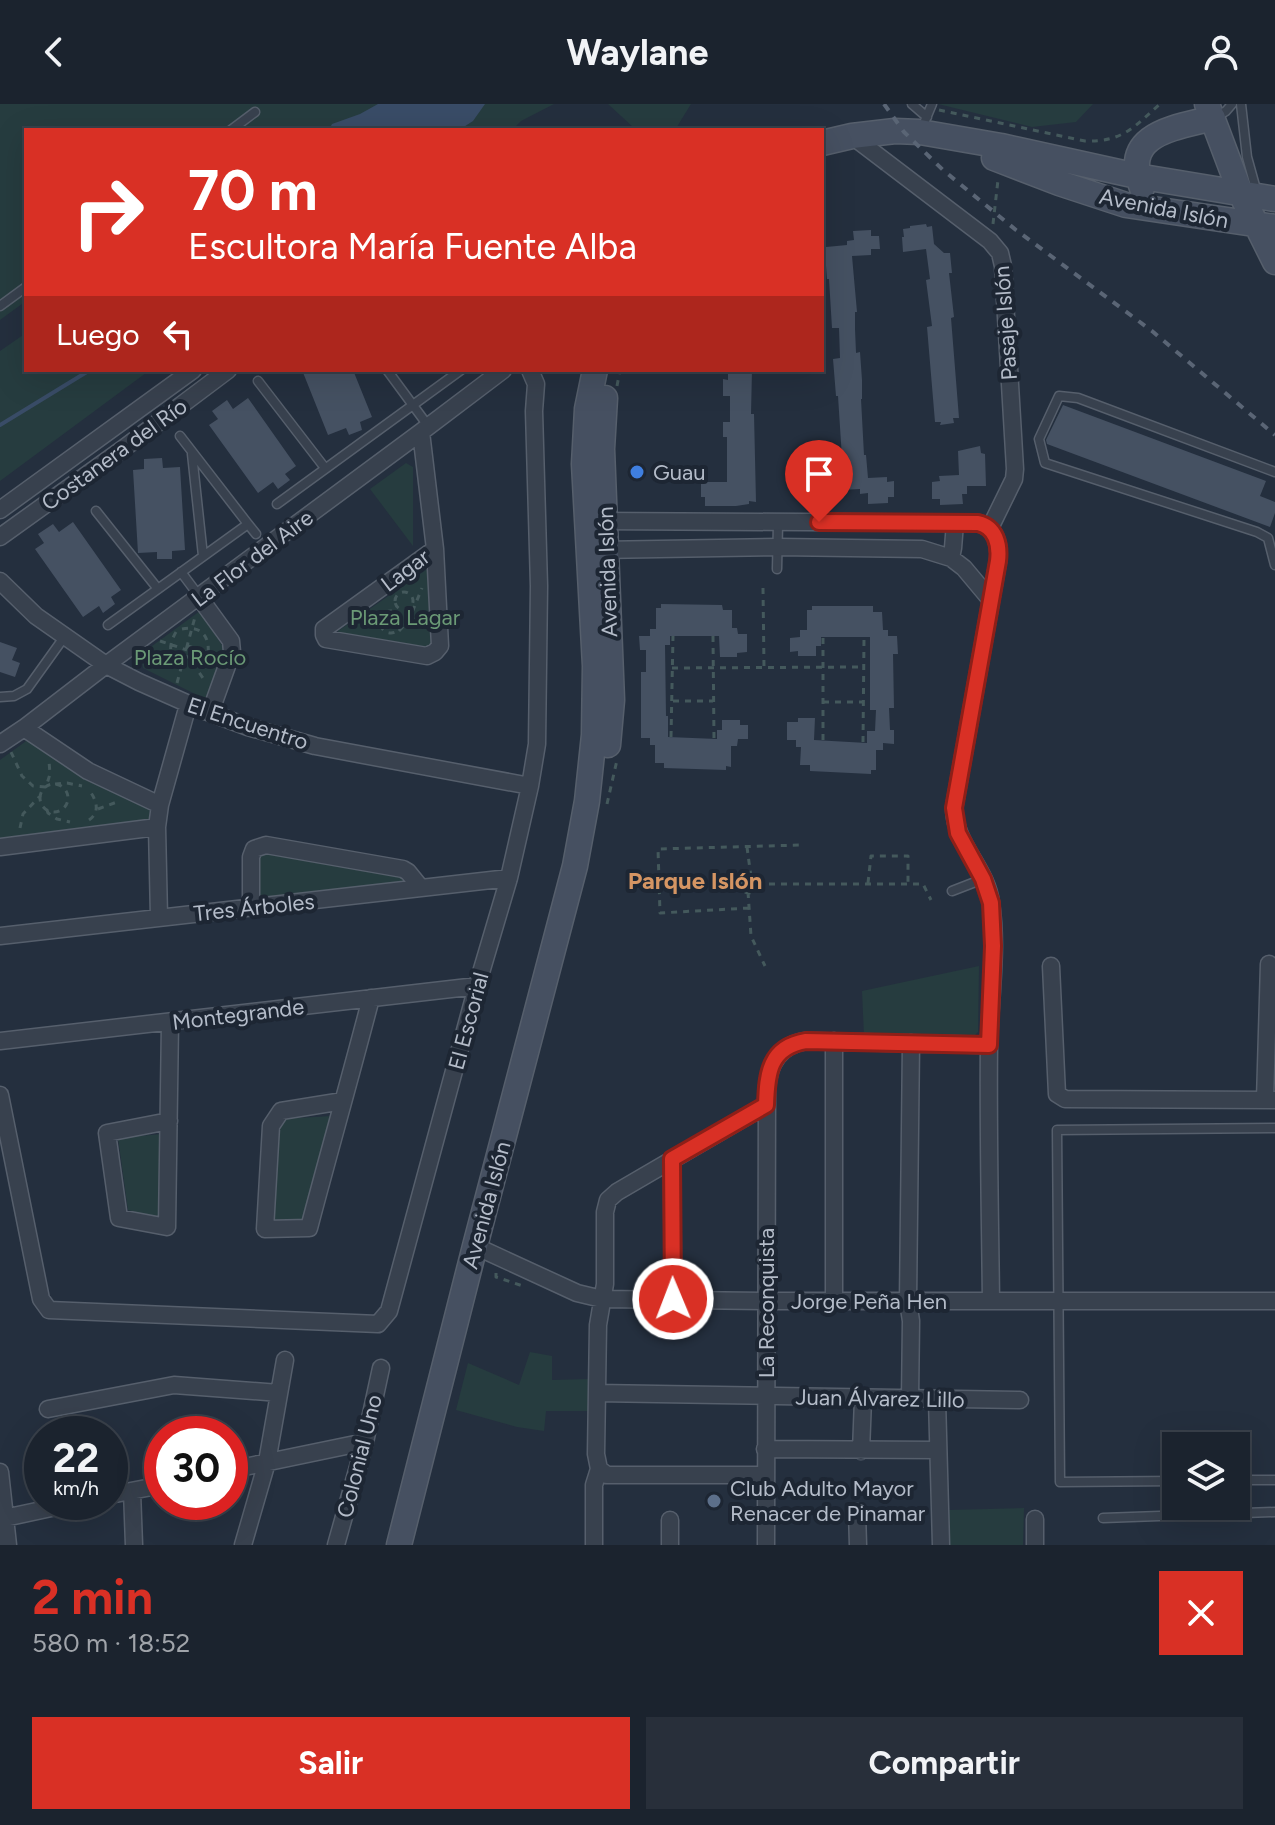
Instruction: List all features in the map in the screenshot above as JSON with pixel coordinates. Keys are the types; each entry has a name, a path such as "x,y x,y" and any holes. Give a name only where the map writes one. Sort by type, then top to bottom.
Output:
{"main road":[{"path":"1156,210 1143,192 1137,176 1136,165 1146,142 1166,130 1218,109 1258,197 1275,262"},
{"name":"Avenida Islón","path":"928,115 1001,160 1102,198 1126,205 1265,226"},
{"name":"Avenida Islón","path":"824,143 895,131 928,115 1001,146 1137,176 1258,197"},
{"name":"Avenida Islón","path":"595,372 587,409 584,464 597,521"},
{"name":"Avenida Islón","path":"399,1545 575,866 587,801 594,735 597,521 602,425 611,372"}],"street":[{"name":"Pasaje Islón","path":"852,136 990,241 1000,253 1015,469 1014,479 990,528"},
{"name":"Costanera del Río","path":"0,510 190,372"},
{"name":"Costanera del Río","path":"0,537 225,372"},
{"name":"La Flor del Aire","path":"4,741 500,372"},
{"name":"El Escorial","path":"0,1095 41,1299 49,1310 378,1324 389,1311 509,878 537,744 539,586 534,411 536,384 531,372"},
{"name":"Lagar","path":"425,430 435,552 440,646 427,656 326,639 324,629 435,552"},
{"path":"597,521 978,523 990,528 997,540 999,554 954,808 958,833 983,879 991,903 991,1301"},
{"path":"951,558 955,523"},
{"path":"598,550 778,547 922,549 951,558 964,568 990,599"},
{"name":"El Encuentro","path":"0,581 36,616 106,665 181,702 248,727 315,746 530,786"},
{"path":"199,597 231,641 232,652 210,713"},
{"path":"159,917 157,827 181,702"},
{"path":"24,728 88,771 160,805"},
{"path":"0,847 157,827"},
{"path":"251,907 251,857 254,849 266,845 403,869 421,888"},
{"name":"Tres Árboles","path":"0,936 509,878"},
{"path":"1051,966 1057,1094 1065,1099 1270,1100 1269,964"},
{"name":"Montegrande","path":"0,1041 477,986"},
{"path":"343,1101 281,1111 271,1126 265,1229 309,1228 371,998"},
{"path":"169,1121 107,1133 119,1218 167,1227 169,1121 170,1023"},
{"path":"0,1025 0,1035"},
{"path":"834,1301 834,1041 989,1045"},
{"name":"La Reconquista","path":"766,1545 767,1082 773,1061 783,1050 797,1042 834,1041"},
{"path":"910,1399 911,1043"},
{"path":"594,1545 594,1485 599,1469 596,1454 598,1325 605,1284 605,1212 608,1200 766,1105"},
{"path":"672,1159 673,1299"},
{"name":"Jorge Peña Hen","path":"475,1246 577,1293 602,1299 1275,1301"},
{"path":"243,1545 267,1462 285,1360"},
{"name":"Colonial Uno","path":"336,1545 365,1442 381,1368"},
{"path":"48,1409 174,1385 279,1393"},
{"name":"Juan Álvarez Lillo","path":"597,1393 1020,1400"},
{"path":"861,1451 863,1399"},
{"path":"937,1399 941,1545"},
{"path":"248,1466 365,1442"},
{"path":"765,1449 938,1450"},
{"path":"599,1469 607,1475 765,1475"},
{"path":"0,1472 8,1545"},
{"path":"128,1492 144,1489"},
{"path":"132,1491 134,1545"},
{"path":"857,1512 858,1545"},
{"path":"3,1518 24,1514"},
{"path":"1035,1519 1035,1545"},
{"path":"670,1520 670,1545"}],"lane":[{"path":"912,104 928,115"},
{"path":"1241,104 1247,157 1258,197"},
{"path":"234,128 255,112"},
{"path":"0,306 24,288"},
{"path":"388,372 412,404 425,430"},
{"path":"277,504 458,372"},
{"path":"258,381 325,468"},
{"path":"1275,472 1078,398 1059,396 1039,439 1045,463 1272,535 1275,565"},
{"path":"180,436 256,534"},
{"path":"191,450 203,556"},
{"path":"96,511 158,589"},
{"path":"108,625 248,524"},
{"path":"777,569 778,524"},
{"path":"181,572 199,597"},
{"path":"0,697 14,696 27,689 65,636"},
{"path":"952,891 983,879"},
{"path":"1162,1481 1060,1482 1057,1130 1275,1128"},
{"path":"1250,1480 1275,1480"},
{"path":"1103,1518 1275,1512"}],"path":[{"path":"928,115 1085,141 1105,141 1131,129 1160,104"},
{"path":"990,241 1001,160"},
{"path":"399,631 401,616 391,610 380,619 382,629 388,633 399,631 409,620 435,552"},
{"path":"763,588 764,667"},
{"path":"401,593 407,593 411,597 411,605 407,609 399,609 395,604 396,598 401,593"},
{"path":"181,702 183,664 199,597"},
{"path":"183,664 172,656 170,645 176,632 181,629 193,628 205,635 208,640 206,652"},
{"path":"146,636 229,661"},
{"path":"671,737 673,636"},
{"path":"713,636 714,739"},
{"path":"823,637 823,740"},
{"path":"863,742 864,638"},
{"path":"193,659 195,655 206,652"},
{"path":"185,656 193,659"},
{"path":"193,659 201,678 219,689"},
{"path":"672,668 863,667"},
{"path":"671,701 713,701"},
{"path":"823,702 863,702"},
{"path":"4,741 22,776 33,786 67,783 89,789 96,799 96,810 93,818 83,823"},
{"path":"19,845 23,814 41,795 50,774 44,742"},
{"path":"47,810 56,812 67,804 66,790 55,784"},
{"path":"41,795 41,802 48,813 72,823"},
{"path":"749,908 660,913 658,849 801,845"},
{"path":"747,847 751,877 757,884"},
{"path":"868,884 871,856 908,856 908,884"},
{"path":"748,892 741,883 743,879 751,877"},
{"path":"757,884 923,884 931,900"},
{"path":"748,892 753,891 757,884"},
{"path":"748,892 751,936 765,966"}],"green space":[{"path":"0,104 554,104 521,121 514,128 24,128 24,302 0,320"},
{"path":"608,104 691,104 676,128 633,127"},
{"path":"938,104 1093,104 1076,122 1032,127"},
{"path":"24,334 24,372 147,372 0,481 0,351"},
{"path":"406,463 413,467 413,546 370,489"},
{"name":"Plaza Lagar","path":"430,567 433,645 427,648 339,634 338,631"},
{"name":"Plaza Rocío","path":"200,611 225,650 205,699 143,668 141,654"},
{"path":"29,739 151,809 149,821 0,842 0,760"},
{"path":"264,851 399,876 405,883 261,899 257,896 258,859"},
{"path":"979,966 978,1032 972,1038 864,1036 862,991"},
{"path":"332,1116 303,1223 271,1222 280,1119"},
{"path":"162,1134 160,1218 128,1210 118,1138"},
{"path":"530,1352 552,1356 552,1380 590,1379 590,1411 546,1411 544,1431 456,1410 468,1363 519,1385"},
{"path":"1024,1508 1023,1545 950,1545 948,1510"}],"water":[{"path":"378,104 485,104 473,121 462,128 330,128 332,124"}],"building":[{"path":"926,224 927,227 932,226 934,244 944,253 950,253 952,273 949,273 954,317 951,318 959,418 953,418 954,423 940,425 941,422 935,422 927,327 932,326 926,280 930,279 926,249 903,252 903,229"},
{"path":"871,230 871,236 879,236 880,249 871,249 871,255 852,256 857,312 856,353 860,352 862,380 864,455 868,478 887,477 887,482 894,481 894,497 888,497 888,503 868,504 868,493 860,494 860,489 841,490 841,485 838,485 836,458 842,458 833,359 840,358 839,328 832,328 825,252 826,247 847,245 847,241 854,240 853,231"},
{"path":"303,372 354,372 372,417 360,422 362,430 349,435 346,428 328,435"},
{"path":"728,372 752,372 756,502 736,506 705,506 705,497 701,497 701,482 727,482 727,437 723,437 723,422 730,422 730,396 723,396 723,379 728,380"},
{"path":"248,398 296,466 285,474 290,480 278,489 273,482 258,493 209,425 218,419 212,411 227,400 233,409"},
{"path":"1063,405 1266,481 1260,496 1275,502 1270,527 1047,444 1046,440"},
{"path":"980,446 981,453 985,454 986,486 967,486 967,494 962,494 963,504 940,505 940,499 932,499 932,482 940,481 939,476 959,475 958,451"},
{"path":"162,458 163,468 180,467 185,550 172,551 172,559 157,559 157,552 138,553 133,470 144,469 144,459"},
{"path":"73,522 121,590 111,597 115,604 103,613 99,606 83,617 35,549 44,543 38,534 53,524 59,532"},
{"path":"661,604 722,605 723,610 732,610 732,628 737,628 738,634 747,634 747,652 737,653 737,657 720,657 719,636 670,636 670,645 665,645 668,737 717,739 717,730 722,730 722,720 740,720 740,725 748,725 748,739 738,739 737,746 731,746 731,767 726,766 726,770 664,768 664,763 655,763 655,745 650,745 650,738 641,738 641,672 646,672 646,650 640,650 639,636 650,636 650,629 656,629 656,608 661,608"},
{"path":"812,606 873,606 873,612 882,612 883,630 888,630 888,636 897,636 898,654 893,654 894,708 889,708 894,744 883,743 883,750 876,750 876,770 871,770 871,774 810,771 810,765 800,765 801,747 796,747 796,740 787,740 787,722 798,722 798,718 815,718 814,740 867,743 867,731 875,731 876,710 870,710 870,637 821,637 821,646 816,646 816,656 798,656 798,651 790,652 790,638 800,637 800,630 807,630 807,610 812,610"},
{"path":"0,642 17,648 12,660 20,663 15,677 0,672"}],"waterway":[{"path":"0,425 87,372"}],"railway":[{"path":"884,104 904,132 943,170 1016,230 1152,331 1275,435"}],"place":[{"name":"Guau","path":"637,472"},
{"name":"Club Adulto Mayor Renacer de Pinamar","path":"714,1501"}],"district":[{"name":"Parque Islón","path":"695,881"}],"route":[{"path":"673,1299 672,1159 766,1105 770,1068 783,1050 806,1041 989,1045 993,946 991,903 983,879 961,841 954,808 998,561 997,540 990,528 978,523 819,522"}]}
